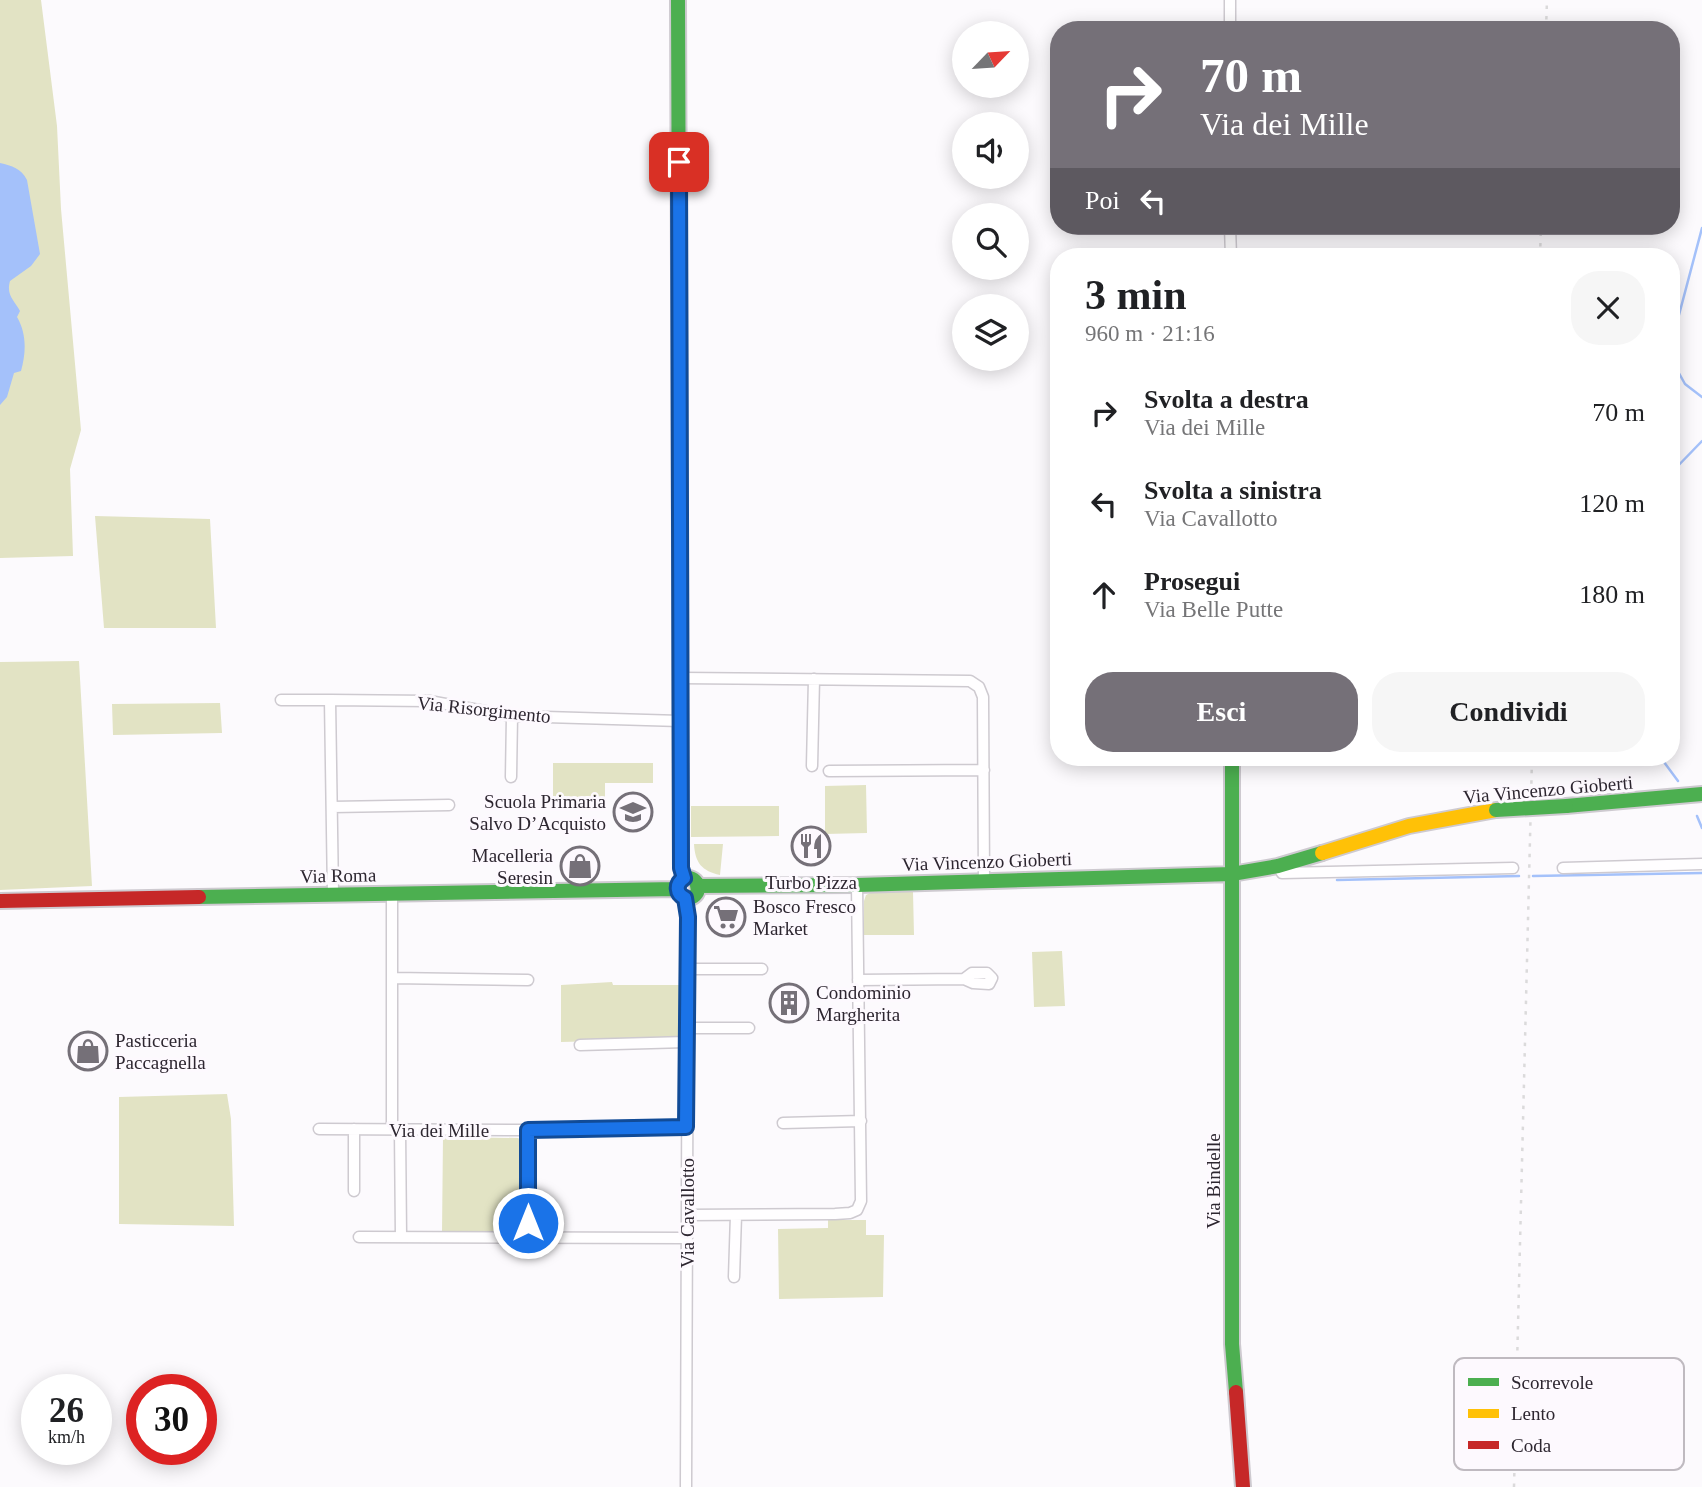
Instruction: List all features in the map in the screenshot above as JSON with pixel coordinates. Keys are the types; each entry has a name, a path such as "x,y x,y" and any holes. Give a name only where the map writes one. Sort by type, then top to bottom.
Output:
{"street":[{"path":"678,0 682,888"},
{"path":"1230,0 1230,21"},
{"path":"680,678 970,681 979,687 983,698 984,880"},
{"path":"813,766 814,679"},
{"name":"Via Risorgimento","path":"281,700 429,701 512,716 680,721"},
{"path":"330,700 333,894"},
{"path":"511,777 512,716"},
{"name":"Via Bindelle","path":"1232,766 1232,1344 1243,1487"},
{"path":"829,771 984,770"},
{"name":"Via Vincenzo Gioberti","path":"682,888 695,895 698,886 857,885 1232,874 1278,866 1409,826 1496,810 1702,794"},
{"path":"332,807 449,805"},
{"path":"1563,869 1702,864"},
{"name":"Via Vincenzo Gioberti","path":"1278,866 1282,873 1513,868"},
{"path":"687,1215 842,1214 857,1210 861,1201 861,1121 857,885"},
{"name":"Via Roma","path":"0,901 682,888"},
{"name":"Via Cavallotto","path":"682,888 688,917 686,1487"},
{"path":"392,894 396,1130 401,1237"},
{"path":"687,969 762,969"},
{"path":"393,978 528,980"},
{"path":"858,980 964,978"},
{"path":"686,1028 748,1028"},
{"path":"580,1045 686,1042"},
{"path":"783,1123 861,1121"},
{"name":"Via dei Mille","path":"318,1129 528,1130 686,1127"},
{"path":"354,1129 354,1191"},
{"path":"528,1130 528,1238"},
{"path":"734,1277 736,1215"},
{"path":"359,1237 687,1238"}],"green space":[{"path":"0,0 41,0 57,126 61,209 81,430 70,469 73,556 0,558"},
{"path":"95,516 210,519 216,628 104,628"},
{"path":"79,661 92,886 0,890 0,662"},
{"path":"220,703 222,733 113,735 112,704"},
{"path":"553,763 653,763 653,783 605,783 605,809 553,810"},
{"path":"866,785 867,833 825,834 825,786"},
{"path":"691,806 779,806 779,836 691,837"},
{"path":"694,844 723,844 720,875 701,865"},
{"path":"872,892 913,892 914,935 864,935 864,901 866,895"},
{"path":"1062,951 1065,1006 1034,1007 1032,952"},
{"path":"612,982 613,985 679,985 679,1039 561,1042 561,985"},
{"path":"227,1094 231,1119 234,1226 119,1224 119,1097"},
{"path":"443,1137 521,1140 524,1226 521,1231 442,1232"},
{"path":"828,1220 866,1220 866,1235 884,1235 883,1297 779,1299 778,1229 828,1228"}],"water":[{"path":"0,163 19,170 27,180 40,254 31,266 10,281 10,294 20,311 17,317 23,330 25,350 21,371 14,373 7,397 0,405"}],"waterway":[{"path":"1680,311 1702,228"},
{"path":"1680,375 1685,384 1702,397"},
{"path":"1680,464 1702,441"},
{"path":"1667,766 1678,781"},
{"path":"1697,816 1702,828"},
{"path":"1533,876 1702,873"},
{"path":"1337,880 1519,876"}],"railway":[{"path":"1546,21 1547,0"},
{"path":"1540,248 1541,235"},
{"path":"1517,1358 1532,766"},
{"path":"1514,1470 1514,1487"}],"traffic: fast":[{"path":"678,0 680,551"},
{"path":"1232,766 1232,1344 1236,1392"},
{"path":"1566,806 1702,794"},
{"path":"1496,810 1566,806"},
{"path":"697,886 857,885 1232,874 1278,866 1322,853"},
{"path":"688,878 695,881 698,888 695,895 688,898 681,895 678,888 681,881 688,878"},
{"path":"199,897 677,889"}],"traffic: slow":[{"path":"1322,853 1409,826 1496,810"}],"traffic: jam":[{"path":"680,551 681,868 684,878"},
{"path":"0,901 199,897"},
{"path":"1236,1392 1243,1487"}],"place":[{"name":"Scuola Primaria Salvo D’Acquisto","path":"633,812"},
{"name":"Turbo Pizza","path":"811,846"},
{"name":"Macelleria Seresin","path":"580,866"},
{"name":"Bosco Fresco Market","path":"726,917"},
{"name":"Condominio Margherita","path":"789,1003"},
{"name":"Pasticceria Paccagnella","path":"88,1051"}],"route":[{"path":"528,1223 528,1130 686,1127 688,917 687,902 677,889 684,878 681,871 679,162"}]}
